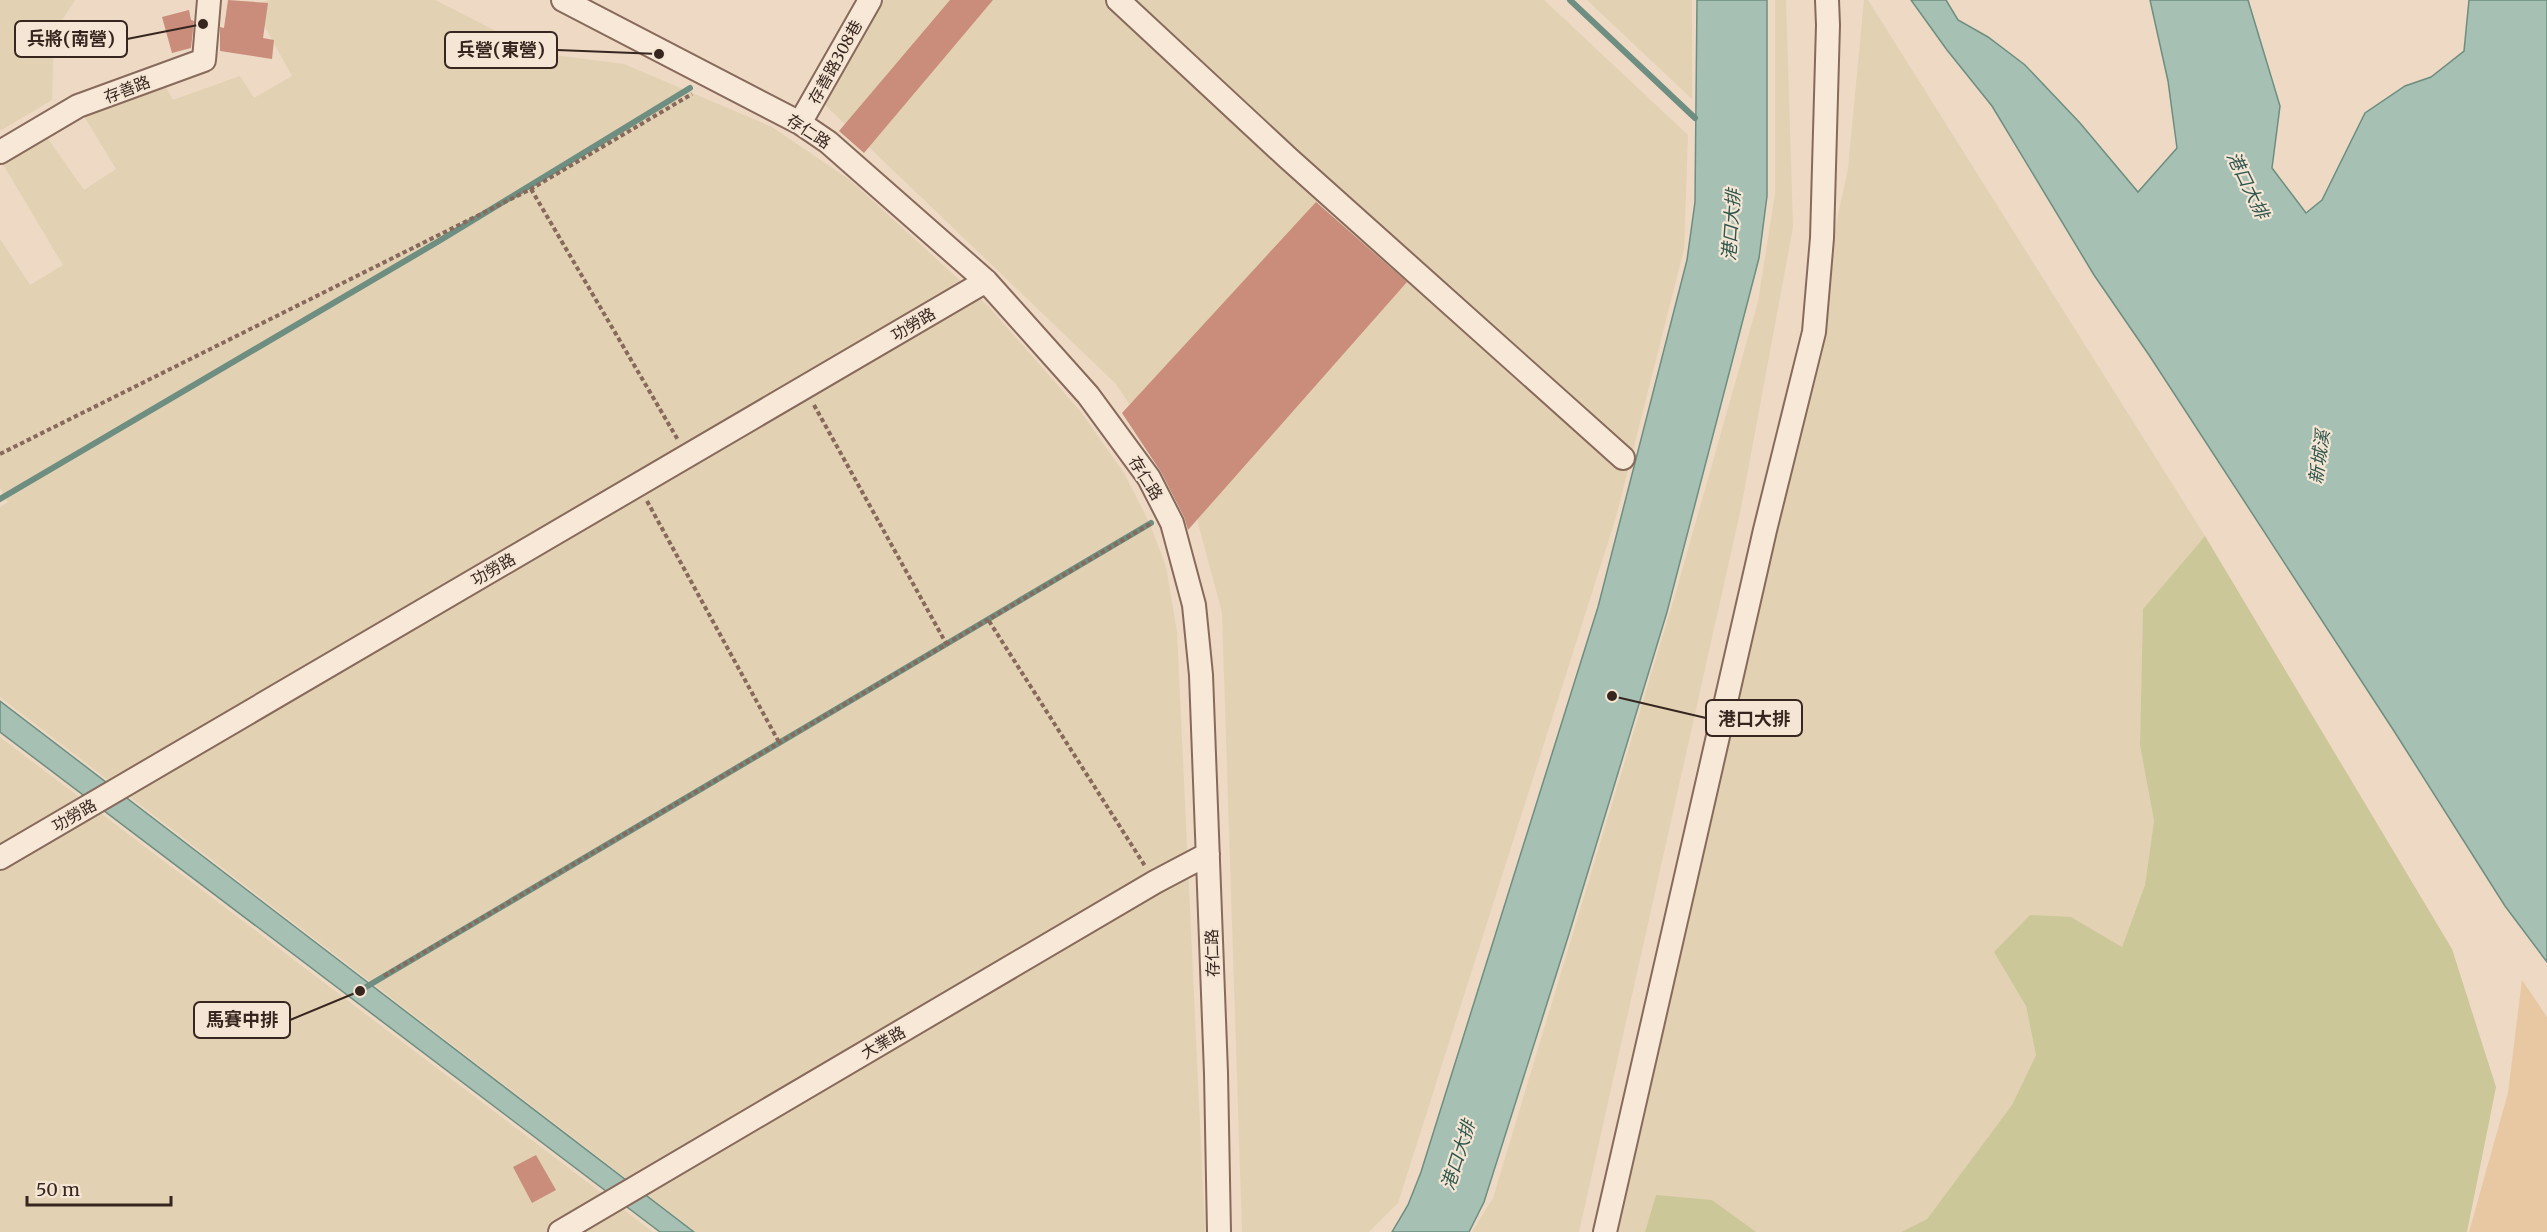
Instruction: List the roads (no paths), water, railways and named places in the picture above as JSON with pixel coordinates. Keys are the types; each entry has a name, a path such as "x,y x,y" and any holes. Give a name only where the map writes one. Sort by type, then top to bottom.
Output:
{"street":[{"name":"存善路","path":"0,152 78,106 204,60 209,0"},
{"name":"存仁路","path":"563,0 800,123 828,142 986,281 1088,394 1149,478 1172,523 1194,605 1201,675 1219,1232"},
{"name":"存善路308巷","path":"800,123 870,0"},
{"path":"1118,0 1288,158 1623,458"},
{"path":"1605,1232 1765,530 1814,332 1822,238 1827,0"},
{"name":"功勞路","path":"0,858 986,281"},
{"name":"大業路","path":"560,1232 1155,882 1208,854"}],"water":[{"path":"1697,0 1767,0 1767,196 1759,258 1667,612 1484,1202 1469,1232 1392,1232 1408,1205 1421,1172 1598,607 1687,260 1695,202"},
{"name":"新城溪","path":"1911,0 1946,0 1958,20 1988,37 2025,65 2080,123 2138,192 2177,148 2168,81 2150,0 2248,0 2280,106 2272,168 2306,213 2322,200 2365,113 2405,86 2431,77 2464,51 2469,0 2547,0 2547,962 2505,906 2394,731 2149,355 2094,275 1992,106"},
{"path":"0,701 694,1232 660,1232 0,732"}],"waterway":[{"path":"1570,0 1695,118"},
{"path":"0,499 439,241 690,88"},
{"path":"366,987 1151,523"}],"place":[{"name":"兵將(南營)","path":"203,24"},
{"name":"兵營(東營)","path":"659,54"},
{"name":"港口大排","path":"1612,696"},
{"name":"馬賽中排","path":"360,991"}]}
